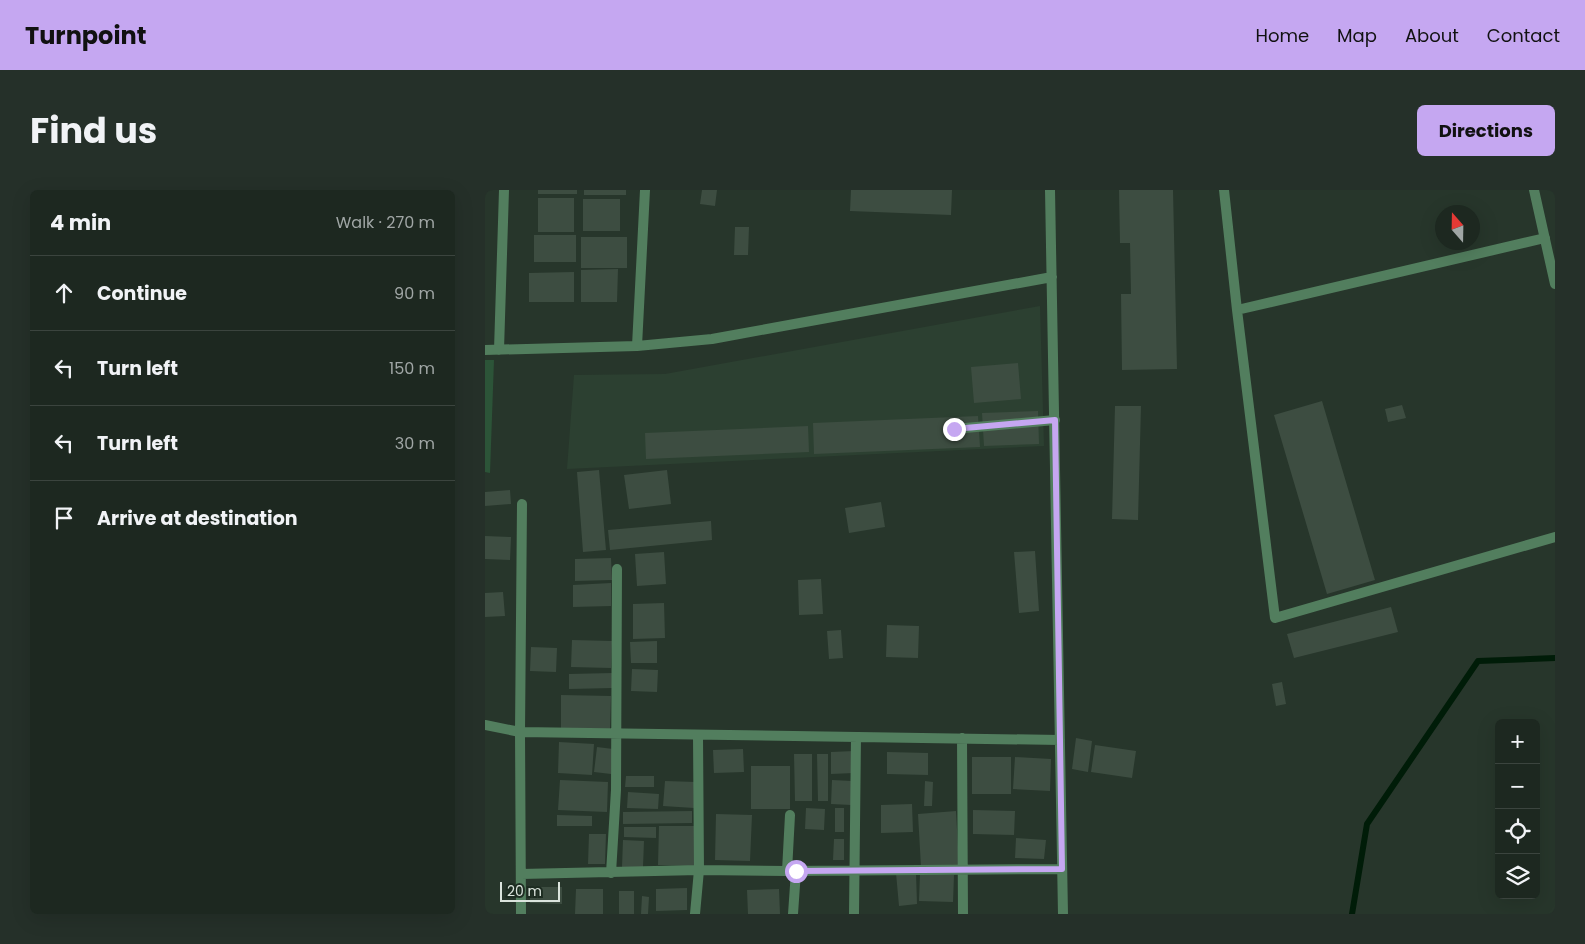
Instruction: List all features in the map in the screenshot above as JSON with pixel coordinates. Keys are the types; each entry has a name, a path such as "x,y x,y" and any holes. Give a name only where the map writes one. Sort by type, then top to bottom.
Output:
{"street":[{"path":"499,350 503,190"},
{"path":"637,346 645,190"},
{"path":"1051,190 1063,914"},
{"path":"1223,190 1275,618 1555,537"},
{"path":"1533,190 1555,284"},
{"path":"1237,310 1545,238"},
{"path":"485,350 637,346 712,339 1052,277"},
{"path":"954,429 1055,420"},
{"path":"521,914 522,504"},
{"path":"611,873 616,790 617,569"},
{"path":"485,725 520,732 1060,740"},
{"path":"695,914 699,870 699,736"},
{"path":"854,914 857,737"},
{"path":"962,738 963,914"},
{"path":"790,815 793,914"},
{"path":"521,874 699,870 1062,869"}],"shaded area":[{"path":"1040,306 1044,446 567,469 574,375 665,374"}],"green space":[{"path":"485,360 494,360 490,473 485,472"}],"building":[{"path":"538,190 577,190 577,194 538,194"},
{"path":"584,190 626,190 626,195 584,195"},
{"path":"702,190 717,190 715,206 700,204"},
{"path":"851,190 952,190 951,215 850,211"},
{"path":"1119,190 1173,190 1177,369 1122,370 1121,294 1131,294 1130,243 1120,243"},
{"path":"538,198 574,198 574,232 538,232"},
{"path":"583,199 620,199 620,231 583,231"},
{"path":"735,227 749,227 748,255 734,255"},
{"path":"534,235 576,235 576,262 534,262"},
{"path":"581,237 627,237 627,268 581,268"},
{"path":"618,269 617,302 581,302 581,270"},
{"path":"574,272 574,302 529,302 529,273"},
{"path":"1018,363 1021,399 974,403 971,367"},
{"path":"1322,401 1375,580 1327,594 1274,415"},
{"path":"1402,405 1406,418 1388,422 1385,409"},
{"path":"1115,406 1141,406 1138,520 1112,519"},
{"path":"1038,411 1039,444 984,446 982,413"},
{"path":"978,416 980,447 814,454 813,423"},
{"path":"808,426 809,452 646,459 645,433"},
{"path":"599,470 606,550 583,552 577,472"},
{"path":"667,470 671,504 629,509 624,475"},
{"path":"510,490 511,504 485,506 485,492"},
{"path":"881,502 885,527 849,533 845,508"},
{"path":"711,521 712,540 610,550 608,530"},
{"path":"485,536 511,537 510,560 485,559"},
{"path":"1035,551 1039,611 1019,613 1014,552"},
{"path":"664,552 666,584 637,586 635,554"},
{"path":"611,558 612,580 575,581 575,559"},
{"path":"821,579 823,614 799,615 798,580"},
{"path":"611,583 611,606 573,607 573,585"},
{"path":"503,592 505,616 485,617 485,593"},
{"path":"664,603 665,638 633,639 633,604"},
{"path":"1391,607 1398,632 1294,658 1287,634"},
{"path":"887,625 919,626 918,658 886,657"},
{"path":"841,630 843,658 829,659 827,631"},
{"path":"572,640 612,641 611,668 571,667"},
{"path":"657,641 657,663 631,663 630,642"},
{"path":"531,647 557,648 556,672 530,671"},
{"path":"632,669 658,670 657,692 631,691"},
{"path":"613,673 613,688 569,689 569,674"},
{"path":"1282,682 1286,704 1276,706 1272,684"},
{"path":"561,695 611,696 610,729 561,728"},
{"path":"1076,738 1092,741 1088,772 1072,769"},
{"path":"559,742 594,744 592,775 558,773"},
{"path":"1095,745 1136,751 1132,778 1091,772"},
{"path":"597,747 613,749 611,774 594,772"},
{"path":"743,749 744,772 714,773 713,750"},
{"path":"854,751 854,773 831,774 831,752"},
{"path":"887,752 928,753 928,775 887,774"},
{"path":"794,754 812,754 812,801 795,801"},
{"path":"817,754 828,754 828,801 818,801"},
{"path":"972,757 1011,757 1011,794 972,794"},
{"path":"1015,757 1051,759 1050,791 1013,789"},
{"path":"751,766 790,766 790,809 751,809"},
{"path":"626,776 654,776 654,787 625,787"},
{"path":"560,780 608,782 607,812 558,810"},
{"path":"832,780 852,781 851,805 831,804"},
{"path":"665,781 696,782 694,808 663,806"},
{"path":"925,781 933,782 932,806 924,806"},
{"path":"628,792 659,794 658,809 627,808"},
{"path":"912,804 913,832 881,833 881,805"},
{"path":"806,808 825,809 824,830 805,829"},
{"path":"835,808 844,808 844,832 835,832"},
{"path":"973,810 1015,811 1014,835 973,834"},
{"path":"692,811 692,823 623,824 623,812"},
{"path":"956,811 959,865 921,867 918,814"},
{"path":"716,814 752,815 750,861 715,860"},
{"path":"557,815 592,816 592,826 557,826"},
{"path":"659,826 696,826 695,866 658,865"},
{"path":"624,827 656,827 656,838 624,837"},
{"path":"589,834 606,834 605,864 588,864"},
{"path":"1016,838 1046,840 1044,859 1015,858"},
{"path":"834,839 844,839 844,860 833,860"},
{"path":"623,840 644,841 643,867 622,867"},
{"path":"896,873 916,873 917,904 899,906"},
{"path":"920,874 954,875 953,902 919,901"},
{"path":"530,887 562,887 562,904 530,903"},
{"path":"687,888 687,910 656,911 656,889"},
{"path":"576,889 603,889 603,914 575,914"},
{"path":"779,889 780,914 748,914 747,890"},
{"path":"619,891 634,891 634,914 619,914"},
{"path":"642,896 649,897 648,914 641,914"}],"waterway":[{"path":"1352,914 1367,824 1478,661 1555,658"}],"route":[{"path":"796,871 1062,869 1055,420 954,429"}]}
